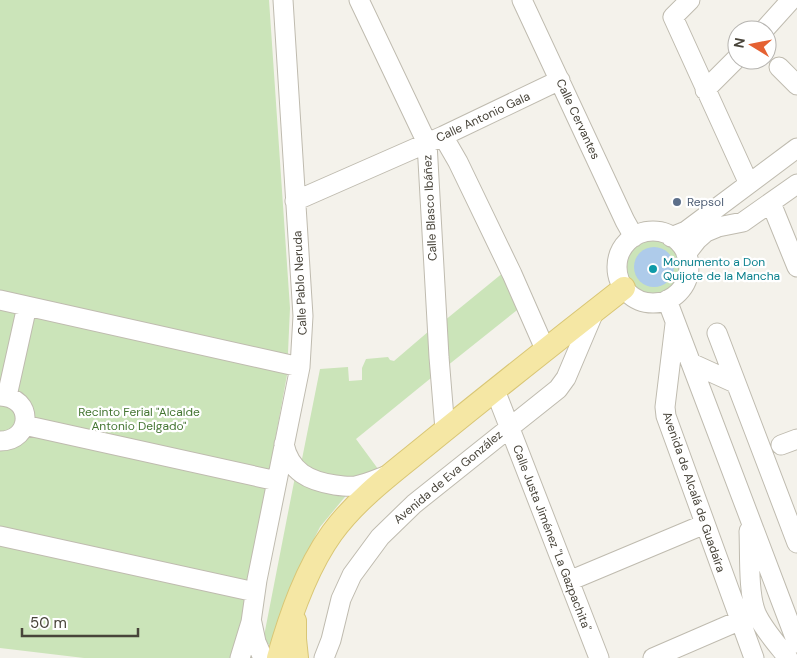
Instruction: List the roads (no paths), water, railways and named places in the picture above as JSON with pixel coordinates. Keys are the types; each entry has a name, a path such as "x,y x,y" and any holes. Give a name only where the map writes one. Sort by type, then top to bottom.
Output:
{"main road":[{"name":"Avenida de Eva González","path":"302,591 315,559 336,528 352,509 445,430 624,288"},
{"path":"278,658 302,591"},
{"path":"297,658 295,639 296,617 302,591"}],"street":[{"name":"Calle Pablo Neruda","path":"240,658 251,622 255,592 300,367 303,316 283,0"},
{"name":"Calle Blasco Ibáñez","path":"360,0 435,140 437,333 445,430"},
{"name":"Calle Cervantes","path":"522,0 634,237"},
{"path":"690,0 673,17 749,184"},
{"path":"773,20 791,0"},
{"path":"779,67 797,85"},
{"path":"706,90 727,68"},
{"name":"Calle Antonio Gala","path":"295,201 435,140 560,80"},
{"path":"435,140 458,162 546,349"},
{"path":"671,237 686,231 797,148"},
{"path":"686,254 706,232 718,227 743,222 797,184"},
{"path":"771,203 797,267"},
{"path":"650,232 659,232 671,237 680,244 686,254 689,270 684,286 677,294 667,300 656,303 644,302 633,297 624,288 619,278 619,260 626,245 634,237 650,232"},
{"path":"0,300 300,367"},
{"name":"Avenida de Alcalá de Guadaíra","path":"667,300 797,643"},
{"path":"0,441 16,437 21,432 24,424 24,410 14,399 4,396 27,306"},
{"name":"Avenida de Eva González","path":"324,658 341,599 352,575 371,548 391,525 414,504 548,398 558,388 566,378 594,312"},
{"name":"Avenida de Alcalá de Guadaíra","path":"675,321 665,407 666,416 705,524 748,617 754,658"},
{"path":"717,333 734,382 797,542"},
{"path":"691,363 734,382"},
{"name":"Calle Justa Jiménez \"La Gazpachita\"","path":"495,390 599,658"},
{"path":"24,424 277,481"},
{"path":"284,444 287,456 293,466 312,480 327,484 353,487 370,483 393,473"},
{"path":"652,658 748,617 753,601 748,512"},
{"path":"569,581 705,524"},
{"path":"0,536 255,592"},
{"path":"748,617 764,626 788,658"},
{"name":"Calle Pablo Neruda","path":"251,622 256,642 263,658"}],"water":[{"path":"658,247 665,250 671,256 674,267 673,275 665,284 658,287 650,287 643,284 635,275 634,263 637,256 646,248"}],"place":[{"name":"Repsol","path":"677,202"},
{"name":"Monumento a Don Quijote de la Mancha","path":"653,269"}],"park label":[{"name":"Recinto Ferial \"Alcalde Antonio Delgado\"","path":"139,419"}]}
